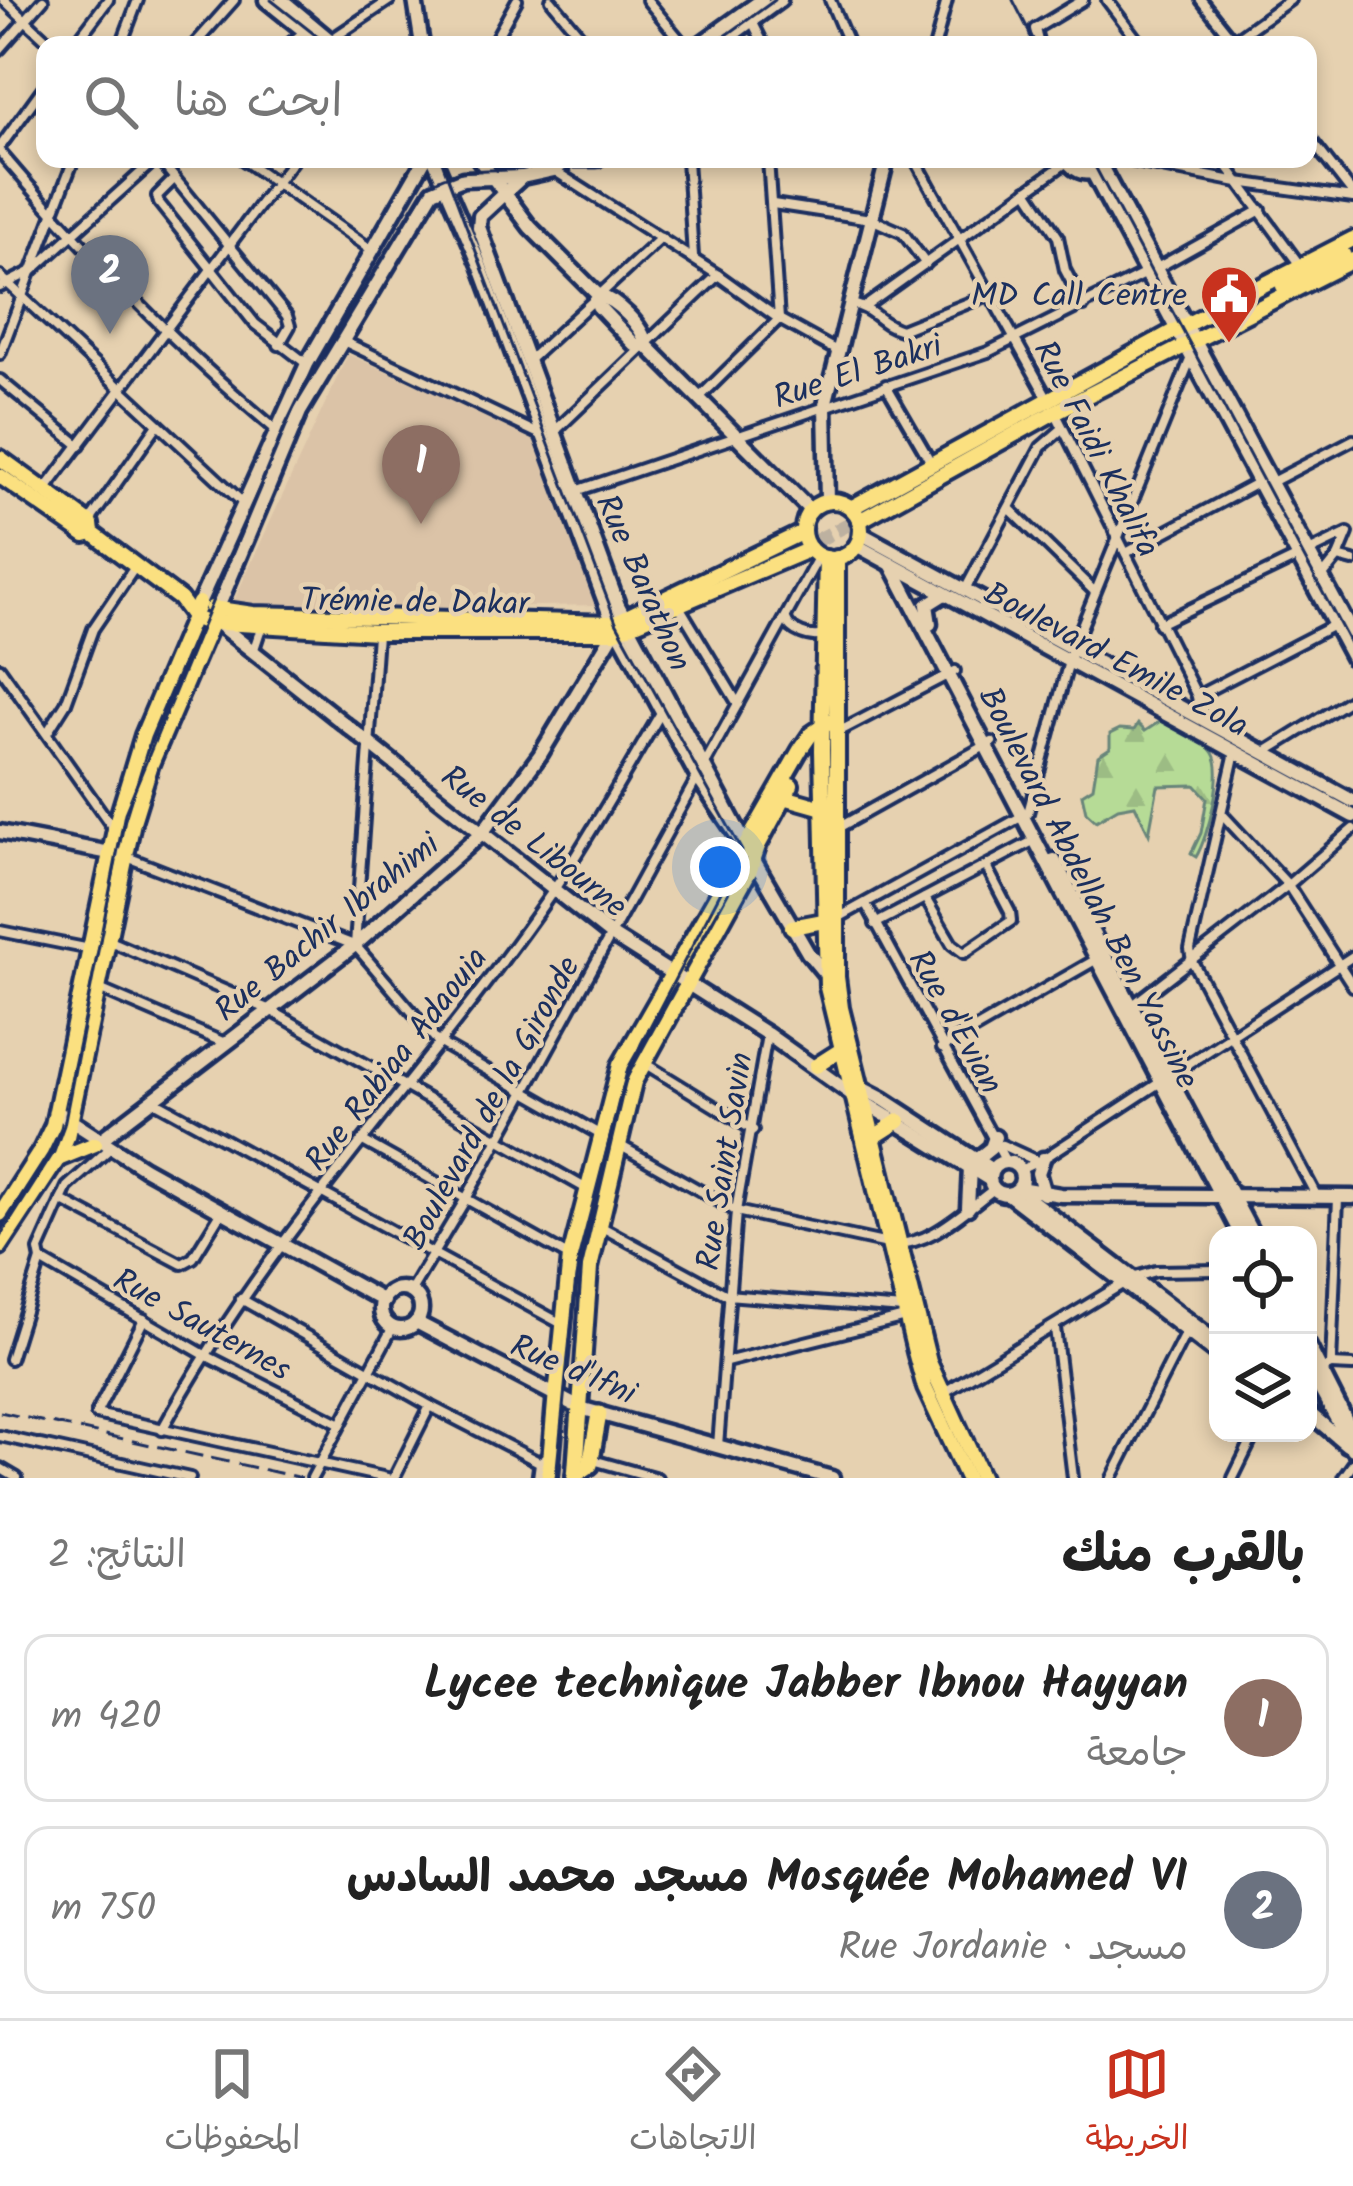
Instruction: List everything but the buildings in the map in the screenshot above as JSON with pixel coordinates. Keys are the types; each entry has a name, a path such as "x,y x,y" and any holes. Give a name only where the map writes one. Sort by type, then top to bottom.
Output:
{"highway":[{"path":"545,1469 556,1397"},
{"path":"575,1477 580,1408"},
{"path":"575,1477 594,1460 598,1414"}],"main road":[{"path":"857,527 1180,327 1353,239"},
{"path":"1210,327 1353,254"},
{"path":"0,467 45,490 136,566 217,620 377,632 620,626 823,555 933,466 1052,406 1190,348 1353,254"},
{"path":"0,467 85,535 90,528"},
{"path":"256,622 620,626 803,532 810,511 827,501 842,502 857,527"},
{"path":"803,532 823,555 830,728 823,808 841,1008 894,1244 929,1362 982,1478"},
{"path":"823,555 836,830 826,975 842,1050 874,1137 905,1313 926,1388 967,1478"},
{"path":"0,1246 58,1159 70,1125 110,941 118,854 115,830 143,735 196,610"},
{"name":"Trémie de Dakar","path":"256,622 290,619 576,628"},
{"path":"0,1214 47,1140 90,949 118,854 151,764 217,620"},
{"path":"556,1397 570,1257 620,1065 805,758 830,728"},
{"path":"580,1408 590,1268 631,1093 805,742 830,728"},
{"path":"784,797 823,808"},
{"path":"792,927 831,920"},
{"path":"816,1066 842,1050"},
{"path":"874,1137 899,1121"},
{"path":"58,1159 103,1145"}],"street":[{"path":"4,0 43,36"},
{"path":"0,49 43,0"},
{"path":"81,36 108,0"},
{"path":"202,36 233,0"},
{"path":"266,0 315,36"},
{"path":"282,0 322,36"},
{"path":"298,14 309,0"},
{"path":"340,36 390,0"},
{"path":"416,0 421,36"},
{"path":"497,36 517,0"},
{"path":"551,0 581,36"},
{"path":"647,0 677,36"},
{"path":"711,36 762,0"},
{"path":"725,36 746,11 780,0"},
{"path":"830,0 845,36"},
{"path":"937,36 947,0"},
{"path":"1037,36 1035,29 1083,0"},
{"path":"1107,0 1134,36"},
{"path":"1201,0 1226,36"},
{"path":"1242,36 1289,0"},
{"path":"125,36 136,1"},
{"path":"299,36 305,31"},
{"path":"36,98 0,149 52,213 165,331 274,429"},
{"path":"1317,148 1353,196"},
{"path":"0,354 70,168"},
{"path":"2,282 32,271 148,168"},
{"path":"165,168 289,320 279,345"},
{"path":"254,168 372,250"},
{"path":"45,490 286,168"},
{"path":"196,610 274,429 417,168"},
{"path":"438,168 548,434 620,626 662,711 702,773"},
{"path":"486,168 504,195 598,296 598,306 622,332 635,345 646,345 810,511"},
{"path":"217,620 300,412 433,191 463,179 522,177 557,168"},
{"path":"688,168 693,259"},
{"path":"698,399 779,319 769,168"},
{"path":"827,501 825,405 885,168"},
{"name":"Rue Faidi Khalifa","path":"919,168 1052,406 1197,698 1200,718"},
{"path":"866,306 1057,168"},
{"path":"1101,168 1353,658"},
{"path":"1166,168 1353,196"},
{"path":"1228,168 1300,266"},
{"path":"554,170 779,319 836,351"},
{"path":"504,195 522,177"},
{"path":"174,179 157,201 255,324 307,364"},
{"path":"1027,190 1058,237 1065,270 1084,306"},
{"name":"Rue Barathon","path":"504,195 478,222 548,434 575,491 620,626 792,927 826,975"},
{"path":"773,204 871,219 903,233 926,265"},
{"name":"Rue El Bakri","path":"575,491 1017,341 1261,210"},
{"path":"528,362 661,238"},
{"path":"548,434 718,275"},
{"path":"2,282 244,504"},
{"path":"850,304 866,306 901,329 991,294"},
{"path":"341,340 548,434"},
{"path":"831,920 1026,815 1070,656 1190,348"},
{"path":"0,380 80,446"},
{"path":"886,385 933,466"},
{"path":"90,528 158,424"},
{"path":"965,591 1041,447 1063,428"},
{"path":"1126,553 1353,440"},
{"path":"1009,508 1094,592"},
{"name":"Boulevard Emile Zola","path":"857,527 892,564 943,595 1200,718 1353,801"},
{"name":"Boulevard Emile Zola","path":"857,527 1070,656 1353,816"},
{"path":"1160,624 1350,532"},
{"path":"1322,578 1350,532"},
{"path":"1302,554 1322,578 1353,635"},
{"name":"Boulevard de la Gironde","path":"410,1292 823,555"},
{"path":"1338,557 1353,561"},
{"name":"Boulevard Abdellah Ben Yassine","path":"892,564 1227,1197 1247,1226"},
{"path":"47,734 66,703 93,628 136,566"},
{"name":"Boulevard Abdellah Ben Yassine","path":"943,595 931,599 926,613 952,673"},
{"path":"679,606 738,704"},
{"path":"785,618 794,630 814,637 824,634"},
{"name":"Rue de Libourne","path":"217,620 369,747 611,935 858,1093"},
{"path":"253,652 256,622"},
{"path":"1182,710 1335,625"},
{"name":"Rue Bachir Ibrahimi","path":"103,1145 126,1118 356,945 482,832 540,755 620,626"},
{"path":"356,945 377,632"},
{"path":"0,668 115,830"},
{"path":"830,728 952,673"},
{"path":"1264,753 1353,698"},
{"name":"Rue Rabiaa Adaouia","path":"161,1430 203,1354 280,1245 553,890 662,711"},
{"path":"836,830 989,743"},
{"path":"1235,752 1192,928 1192,961 1316,1197"},
{"path":"1221,813 1288,885 1353,986"},
{"name":"Boulevard Abdellah Ben Yassine","path":"1026,815 1100,957"},
{"path":"1127,1010 1353,829"},
{"path":"0,832 118,854 356,945 438,1042 603,1136"},
{"path":"875,924 1035,840"},
{"path":"925,898 952,944 964,953 1011,921 986,866"},
{"name":"Rue d'Evian","path":"866,904 1006,1162"},
{"path":"0,931 90,949"},
{"path":"110,941 270,1010 587,1189"},
{"path":"621,1146 736,1211 894,1244 926,1237 1020,1170 1353,956"},
{"path":"942,1048 1100,957"},
{"path":"99,989 225,1043"},
{"name":"Rue Saint Savin","path":"718,1446 736,1211 767,1034"},
{"path":"643,1062 753,1130"},
{"path":"858,1093 973,1164"},
{"path":"858,1093 1003,1185 1209,1346"},
{"path":"152,1100 563,1324"},
{"path":"55,1115 384,1301"},
{"path":"968,1208 973,1164 997,1140 1041,1160"},
{"path":"363,1141 570,1257"},
{"path":"10,1359 42,1262 39,1250 70,1182 103,1145"},
{"path":"1041,1160 1038,1173 1043,1194"},
{"path":"1003,1185 1006,1162 1020,1170"},
{"path":"1003,1185 1060,1195 1346,1197 1318,1369 1353,1456 1343,1478"},
{"path":"0,1188 17,1190"},
{"path":"1060,1195 1056,1208 1061,1227"},
{"name":"Boulevard Abdellah Ben Yassine","path":"1227,1197 1238,1226"},
{"path":"61,1200 186,1264 222,1211"},
{"path":"598,1225 727,1295 905,1313"},
{"name":"Rue Sauternes","path":"42,1262 203,1354 341,1424"},
{"path":"942,1394 1128,1280 1156,1271 1209,1270"},
{"path":"395,1291 410,1292 420,1303 416,1322 406,1329 393,1327 383,1316 384,1301 395,1291"},
{"path":"241,1299 545,1469"},
{"path":"726,1362 905,1313"},
{"path":"144,1318 95,1413 390,1478 430,1406"},
{"name":"Rue d'Ifni","path":"416,1322 580,1408 827,1477"},
{"path":"312,1478 393,1327"},
{"path":"1189,1327 1209,1338"},
{"path":"1112,1478 1189,1327"},
{"path":"1055,1328 1073,1478"},
{"path":"1318,1369 1353,1366"},
{"path":"1318,1369 1353,1434"},
{"path":"1317,1409 1327,1401"},
{"path":"1317,1423 1353,1456"},
{"path":"0,1436 190,1478"},
{"path":"1233,1478 1251,1442"},
{"path":"595,1478 594,1460 657,1478"},
{"path":"770,1478 774,1462"},
{"path":"0,1468 17,1478"}],"shaded area":[{"path":"348,354 543,442 602,605 229,611"}],"green space":[{"path":"1165,718 1204,743 1216,762 1213,805 1196,857 1191,854 1201,833 1207,798 1195,785 1158,786 1149,834 1135,805 1118,808 1096,821 1086,812 1082,794 1093,787 1098,756 1110,748 1110,734 1134,730 1138,724 1145,731"}],"tunnel":[{"path":"1059,402 1209,325"},
{"path":"917,481 1008,430"},
{"path":"799,550 864,516"},
{"path":"719,579 803,542"}],"tram line":[{"path":"271,0 317,36"},
{"path":"725,36 775,0"},
{"path":"1013,0 1031,36"},
{"path":"444,168 616,622 742,851 641,1044 621,1092 576,1277 556,1478"},
{"path":"0,1237 54,1152 64,1125 125,813 306,383 428,185 460,172 528,168"},
{"path":"1096,168 1353,649"}],"railway":[{"path":"0,1412 302,1478"}],"place":[{"name":"Mosquée Mohamed VI مسجد محمد السادس","path":"110,334"},
{"name":"MD Call Centre","path":"1229,345"},
{"name":"Lycee technique Jabber Ibnou Hayyan","path":"421,524"}]}
